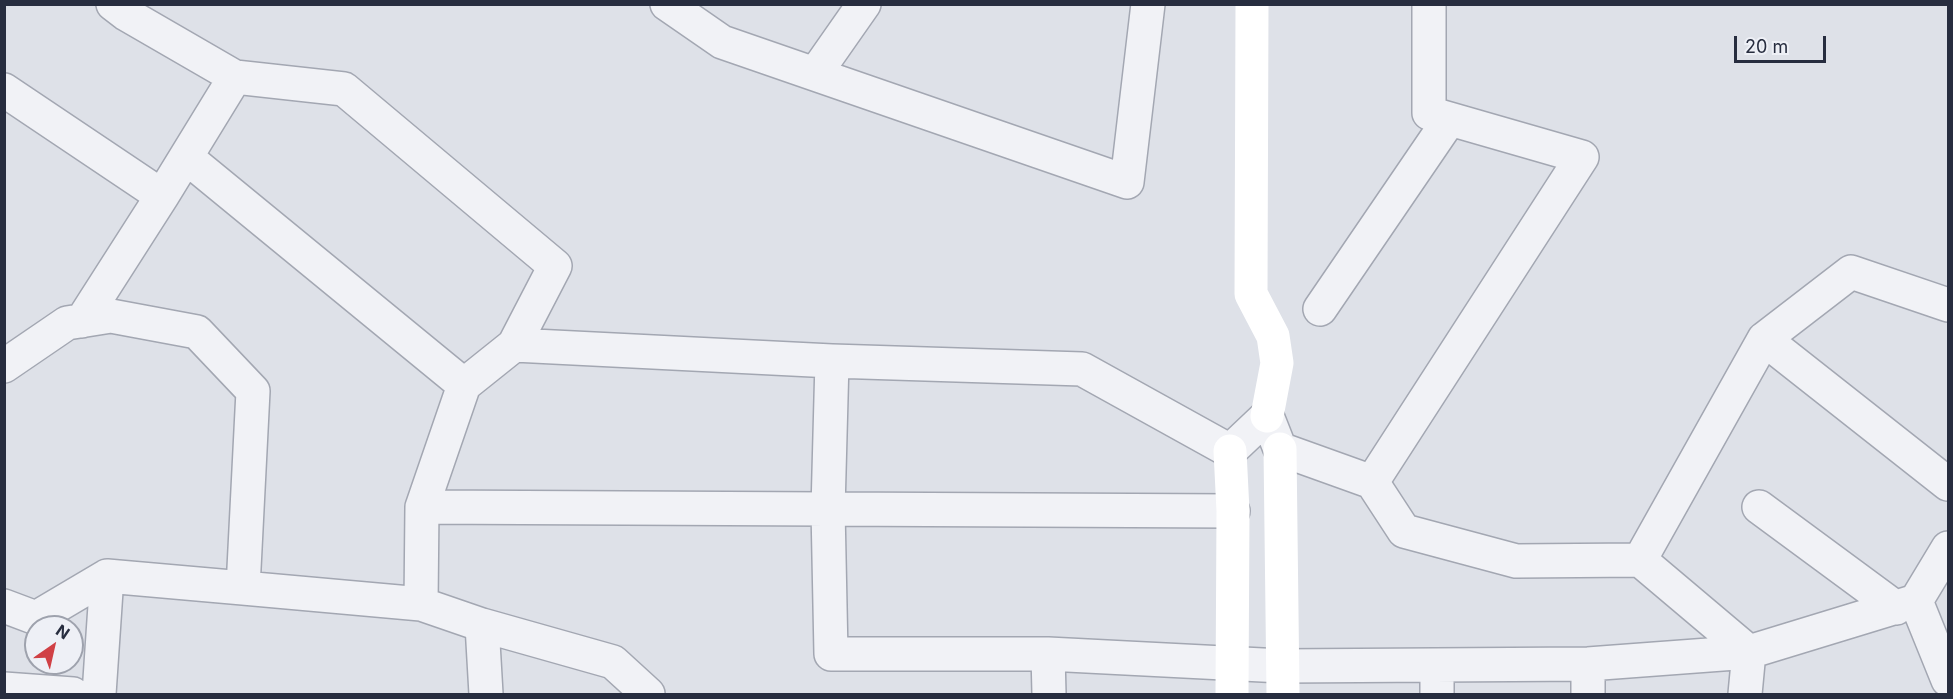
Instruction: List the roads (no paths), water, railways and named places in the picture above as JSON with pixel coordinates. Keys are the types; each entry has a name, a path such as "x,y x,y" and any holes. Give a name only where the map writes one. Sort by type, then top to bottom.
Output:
{"street":[{"path":"113,4 126,14 235,76 344,89 555,266 514,345 464,385 422,507 421,604"},
{"path":"667,4 722,42 1127,182 1148,4"},
{"path":"814,74 864,4"},
{"path":"1252,4 1251,294 1273,336 1277,363 1267,416 1281,449 1282,680"},
{"path":"1372,482 1582,157 1429,113 1429,4"},
{"path":"82,321 235,76"},
{"path":"4,90 162,196"},
{"path":"1320,309 1449,120"},
{"path":"186,157 464,385"},
{"path":"1640,560 1764,339 1851,272 1948,305"},
{"path":"4,366 67,323 111,316 197,332 253,391 243,588"},
{"path":"1764,339 1948,484"},
{"path":"514,345 832,361 1082,369 1230,451"},
{"path":"832,361 828,509 831,654 1048,654 1231,679 1588,679 1749,652 1906,604 1948,548"},
{"path":"1231,679 1233,511 1230,451 1267,416"},
{"path":"1281,449 1372,482 1404,531 1516,561 1640,560 1749,652"},
{"path":"422,507 1233,511"},
{"path":"1759,507 1906,604 1948,680"},
{"path":"99,694 107,576"},
{"path":"4,606 36,618 107,576 421,604 482,625 613,662 648,694"},
{"path":"482,625 486,694"},
{"path":"1745,694 1749,652"},
{"path":"1048,654 1048,694"},
{"path":"4,689 73,694"}]}
